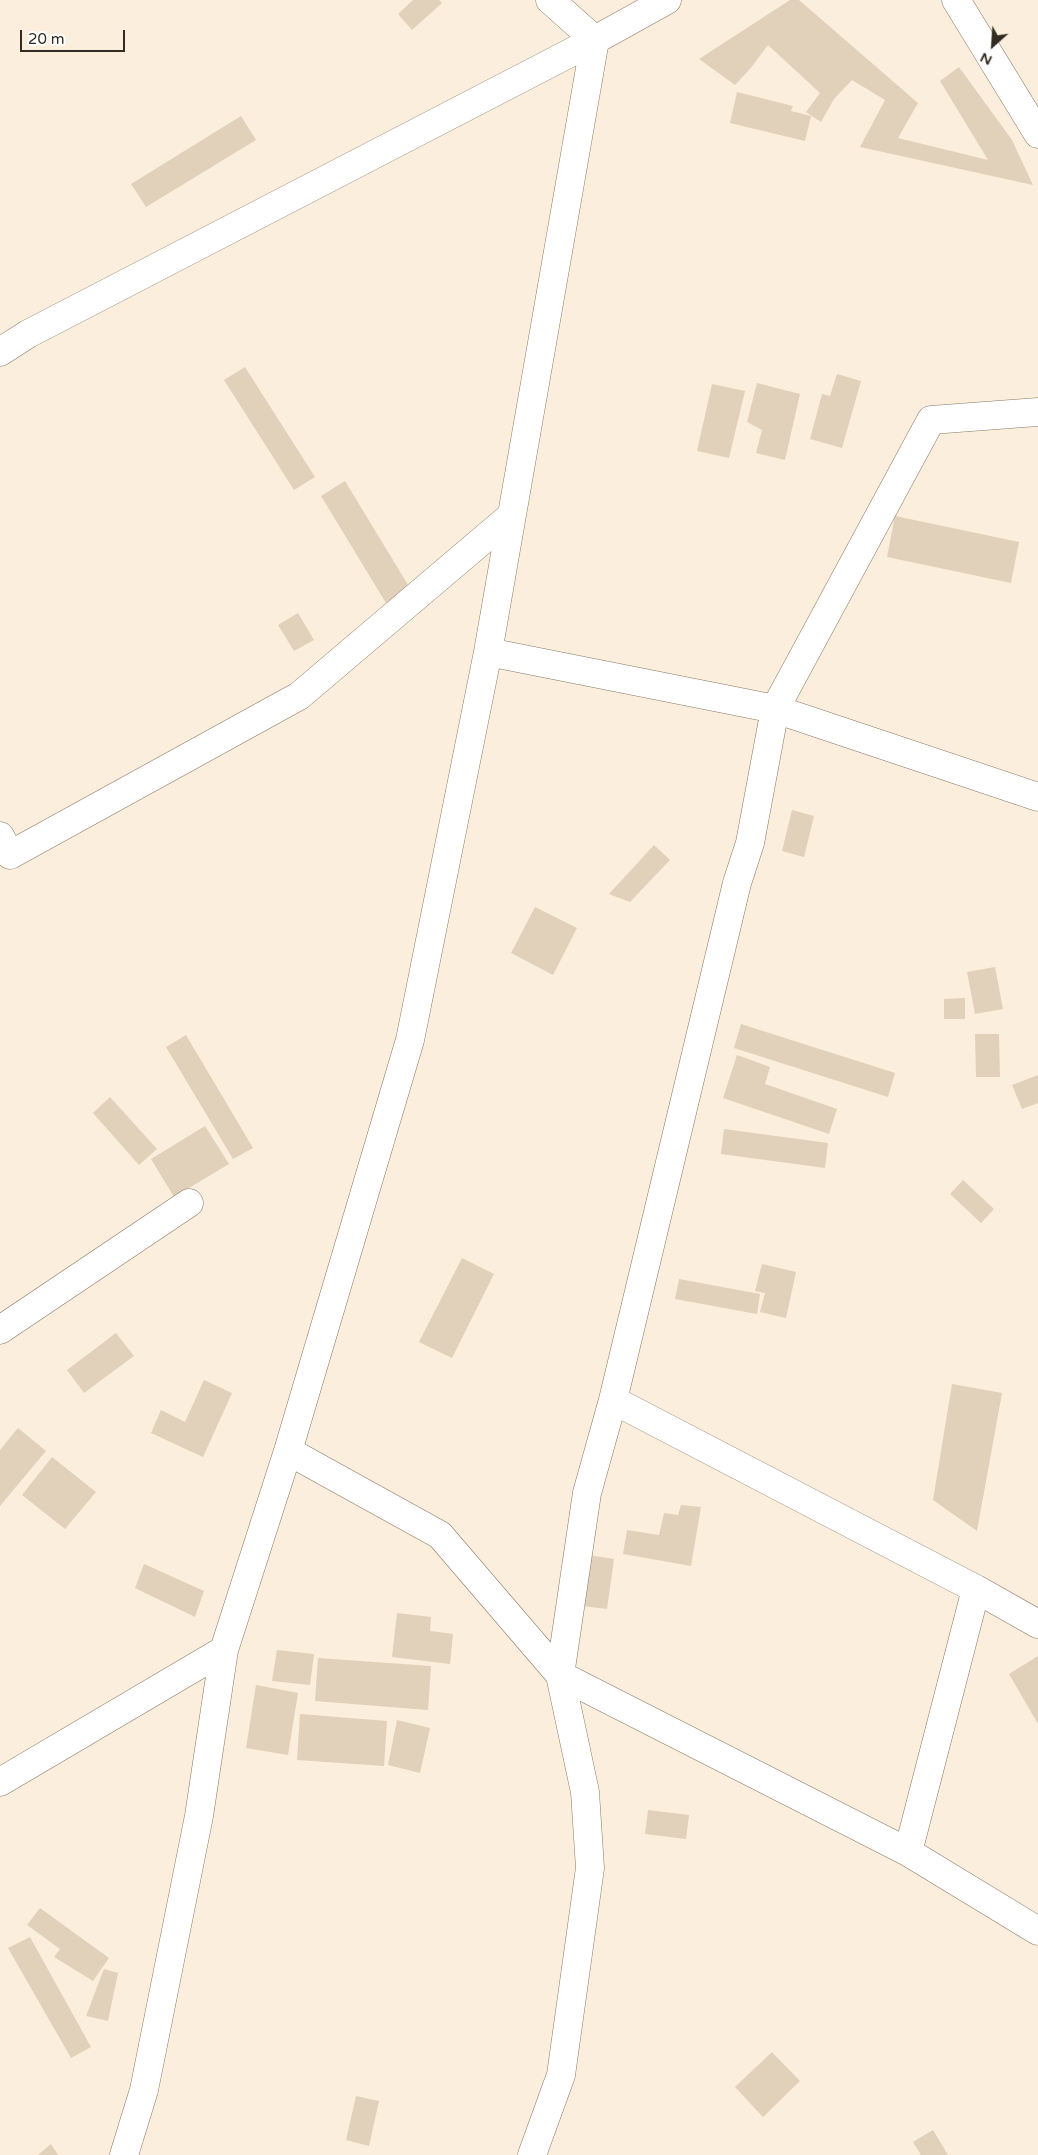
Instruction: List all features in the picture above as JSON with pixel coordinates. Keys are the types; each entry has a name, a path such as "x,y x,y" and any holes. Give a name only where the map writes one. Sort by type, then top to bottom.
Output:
{"street":[{"path":"550,0 595,40"},
{"path":"0,352 45,325 595,40 667,0"},
{"path":"956,0 1038,134"},
{"path":"124,2155 144,2090 199,1816 224,1650 288,1450 410,1040 488,652 595,40"},
{"path":"532,2155 560,2075 590,1868 585,1792 560,1675 587,1493 613,1400 726,926 750,842 775,709 931,420 1038,412"},
{"path":"3,851 299,696 511,516"},
{"path":"488,652 775,709 1038,797"},
{"path":"0,1330 189,1203"},
{"path":"613,1400 976,1589 1038,1624"},
{"path":"288,1450 440,1535 560,1675 908,1852 1038,1931"},
{"path":"908,1852 976,1589"},
{"path":"0,1782 224,1650"}],"building":[{"path":"413,0 439,0 442,3 412,30 398,14"},
{"path":"790,0 799,0 918,103 898,138 988,160 940,81 959,67 1012,140 1033,185 860,147 885,100 852,80 834,99 821,122 806,112 820,93 768,45 735,85 699,59"},
{"path":"737,92 793,106 791,111 811,116 805,141 730,123"},
{"path":"241,116 256,140 146,207 131,184"},
{"path":"245,367 315,477 294,490 224,380"},
{"path":"837,374 861,381 842,448 810,439 822,394 830,396"},
{"path":"757,383 800,394 785,460 756,453 762,430 747,422"},
{"path":"712,384 745,391 729,458 697,451"},
{"path":"345,481 416,598 392,613 321,496"},
{"path":"895,516 1019,542 1011,583 887,557"},
{"path":"298,613 314,640 294,651 278,625"},
{"path":"792,810 814,816 804,857 782,851"},
{"path":"654,845 670,860 630,902 609,894"},
{"path":"535,907 577,928 553,975 511,953"},
{"path":"995,967 1003,1009 975,1014 967,972"},
{"path":"965,998 965,1019 944,1019 944,999"},
{"path":"741,1024 895,1073 888,1097 734,1048"},
{"path":"975,1034 999,1034 1000,1077 976,1077"},
{"path":"186,1035 253,1148 233,1159 166,1047"},
{"path":"737,1055 770,1067 765,1084 837,1109 829,1134 723,1098"},
{"path":"1038,1075 1038,1103 1022,1109 1012,1085"},
{"path":"110,1097 157,1149 139,1165 93,1113"},
{"path":"205,1126 229,1164 174,1197 151,1159"},
{"path":"724,1129 828,1143 825,1168 721,1154"},
{"path":"963,1180 994,1209 981,1223 950,1194"},
{"path":"462,1258 494,1274 452,1358 419,1342"},
{"path":"762,1264 796,1272 786,1318 760,1312 765,1293 755,1291"},
{"path":"679,1279 760,1294 757,1314 675,1299"},
{"path":"116,1333 134,1356 84,1393 67,1370"},
{"path":"204,1380 232,1393 203,1457 151,1433 161,1410 185,1422"},
{"path":"952,1384 1002,1393 977,1531 933,1500"},
{"path":"18,1428 46,1451 0,1506 0,1450"},
{"path":"52,1457 96,1492 65,1529 22,1495"},
{"path":"681,1505 701,1507 691,1566 623,1554 627,1530 659,1535 664,1513 678,1515"},
{"path":"588,1555 614,1559 607,1609 582,1606"},
{"path":"144,1564 204,1591 195,1617 135,1588"},
{"path":"397,1613 431,1617 430,1631 453,1634 450,1664 392,1657"},
{"path":"277,1650 314,1654 310,1685 272,1681"},
{"path":"1038,1656 1038,1724 1009,1674"},
{"path":"318,1658 431,1666 428,1710 315,1701"},
{"path":"256,1685 298,1693 288,1755 246,1748"},
{"path":"300,1714 387,1721 384,1766 297,1760"},
{"path":"397,1720 430,1728 420,1773 388,1765"},
{"path":"648,1810 689,1815 686,1839 645,1834"},
{"path":"40,1908 109,1958 93,1981 54,1957 60,1949 27,1925"},
{"path":"30,1937 91,2047 71,2058 8,1948"},
{"path":"104,1969 118,1973 108,2021 86,2016"},
{"path":"772,2052 800,2081 763,2117 735,2087"},
{"path":"356,2096 379,2101 369,2146 346,2140"},
{"path":"933,2130 948,2155 921,2155 913,2142"},
{"path":"51,2144 58,2155 38,2155"}]}
